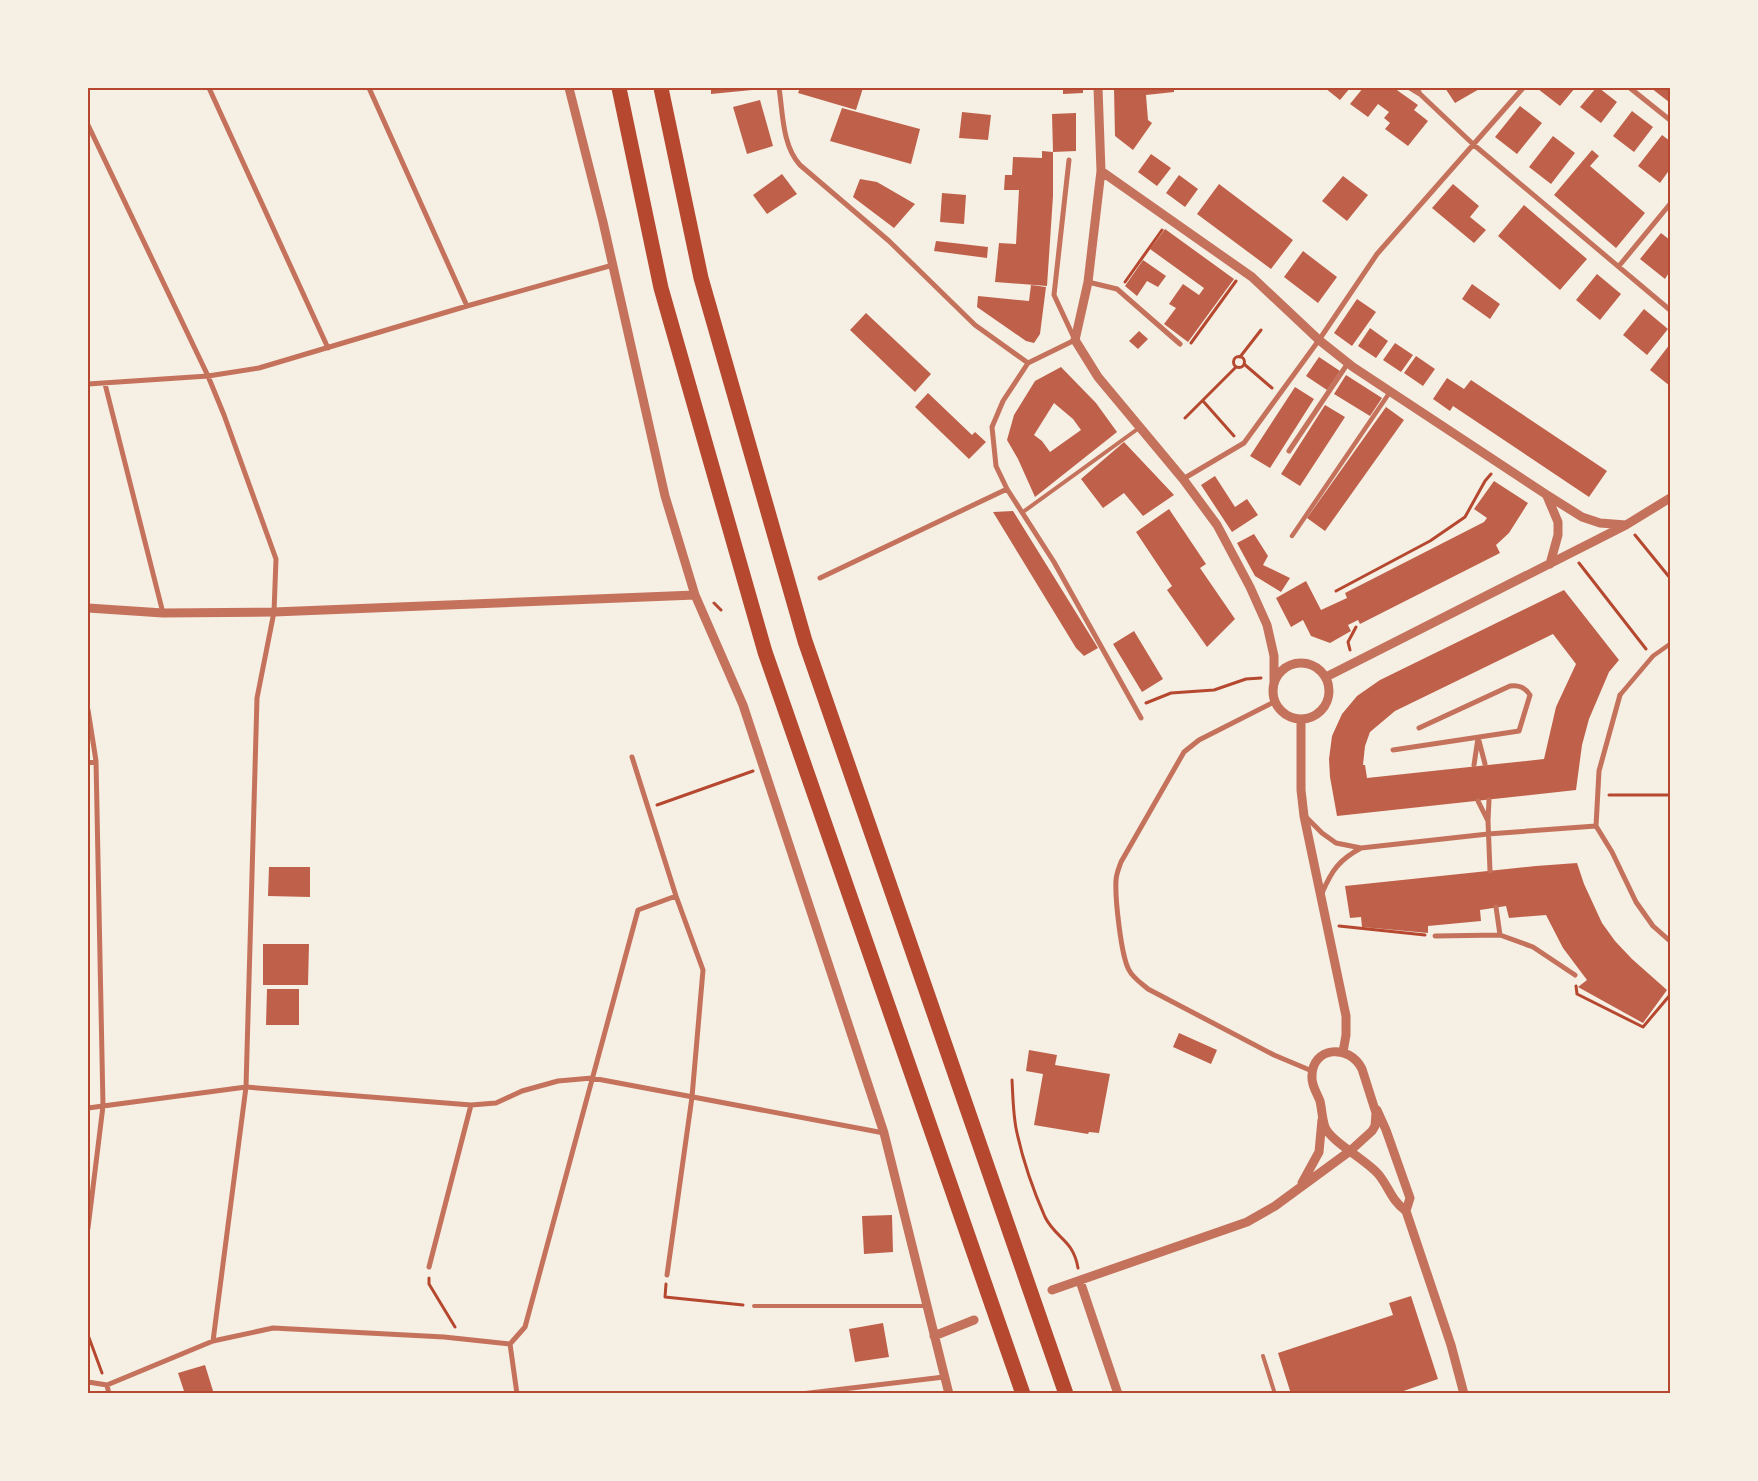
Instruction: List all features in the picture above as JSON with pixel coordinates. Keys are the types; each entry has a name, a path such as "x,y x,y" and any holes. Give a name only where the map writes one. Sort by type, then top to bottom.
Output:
{"highway":[{"path":"619,88 661,288 765,652 1023,1394"},
{"path":"661,88 701,278 805,641 1066,1394"}],"street":[{"path":"208,88 328,348"},
{"path":"369,88 467,306"},
{"path":"569,88 613,265 665,496 695,595 743,705 884,1133 944,1377 950,1394"},
{"path":"779,88 788,146 795,160 889,241 975,325 1028,363"},
{"path":"1075,340 1088,282 1101,171 1098,88"},
{"path":"1410,88 1420,94 1474,145 1670,310"},
{"path":"1417,88 1420,94"},
{"path":"1183,479 1244,443 1319,340 1377,254 1523,88"},
{"path":"1630,88 1670,120"},
{"path":"88,125 208,376 276,559 274,612 258,698 246,1087 213,1341"},
{"path":"1069,160 1054,295 1075,340 1098,377 1183,479 1217,525 1250,586 1266,625 1274,656 1272,692 1274,702 1285,714 1301,719 1311,718 1326,705 1329,696 1329,686 1326,677 1320,669 1312,665 1302,662 1293,663 1284,668 1274,680"},
{"path":"1101,171 1244,271 1319,340 1348,363 1391,392 1582,517 1600,523 1626,525"},
{"path":"1619,266 1670,204"},
{"path":"88,384 208,376 259,368 613,265"},
{"path":"1088,282 1119,291 1180,344"},
{"path":"1075,340 1028,363 1003,401 992,427 996,466 1007,489 1054,562 1141,718"},
{"path":"1289,451 1348,363"},
{"path":"105,384 163,613"},
{"path":"1292,536 1391,392"},
{"path":"820,578 1007,489"},
{"path":"1547,495 1558,522 1558,535 1550,564"},
{"path":"1326,677 1626,525 1670,498"},
{"path":"88,608 163,613 274,612 695,595"},
{"path":"1670,644 1653,656 1620,695 1599,771 1596,826 1612,852 1636,902 1653,926 1670,941"},
{"path":"1392,750 1519,732 1530,695 1527,690 1516,685 1510,686 1419,728"},
{"path":"1274,702 1199,740 1184,752 1121,862 1117,872 1116,890 1124,955 1128,969 1134,978 1148,989 1274,1054 1312,1070"},
{"path":"88,710 96,761 103,1106 88,1228"},
{"path":"1301,719 1301,790 1304,816 1346,1016 1346,1036 1343,1052"},
{"path":"1478,738 1485,764"},
{"path":"1474,766 1478,738"},
{"path":"632,757 676,896 703,970 692,1097 667,1275"},
{"path":"88,763 96,761"},
{"path":"1489,800 1490,871"},
{"path":"1478,801 1488,821"},
{"path":"1304,816 1330,840 1361,848 1488,834 1596,826"},
{"path":"1321,894 1337,865 1345,857 1361,848"},
{"path":"517,1394 510,1344 525,1327 638,910 676,896"},
{"path":"1496,907 1500,935"},
{"path":"1435,936 1500,935 1533,947 1575,975"},
{"path":"1052,1290 1247,1222 1276,1206 1350,1151 1365,1139 1374,1126 1376,1113 1359,1063 1351,1055 1343,1052 1327,1053 1318,1060 1312,1070 1312,1084 1323,1113 1326,1128 1338,1141 1350,1151 1379,1174 1396,1203 1406,1211 1451,1345 1464,1394"},
{"path":"88,1108 246,1087 471,1105 496,1103 522,1091 558,1080 592,1078 884,1133"},
{"path":"1373,1103 1386,1130 1410,1198 1406,1211"},
{"path":"429,1267 471,1105"},
{"path":"1299,1188 1313,1166 1319,1152 1323,1113"},
{"path":"1338,1141 1355,1143 1365,1139"},
{"path":"1080,1281 1118,1394"},
{"path":"934,1336 974,1320"},
{"path":"88,1382 107,1385 213,1341 273,1328 462,1339 510,1344"},
{"path":"801,1394 944,1377"},
{"path":"107,1385 109,1394"}],"lane":[{"path":"1023,512 1140,427"},
{"path":"754,1306 927,1306"},
{"path":"1263,1356 1275,1394"}],"path":[{"path":"1119,291 1170,218"},
{"path":"1180,344 1190,344 1244,271"},
{"path":"1236,367 1233,361 1235,358 1240,356 1261,330"},
{"path":"1240,356 1244,364 1273,390"},
{"path":"1186,418 1236,367 1242,367 1244,364"},
{"path":"1202,401 1236,439 1244,443"},
{"path":"1336,591 1430,541 1465,517 1485,481 1500,464"},
{"path":"1626,525 1670,578"},
{"path":"1571,553 1653,656"},
{"path":"1350,651 1348,642 1356,627"},
{"path":"1135,707 1171,692 1214,690 1246,679 1274,680"},
{"path":"647,808 764,768"},
{"path":"1597,795 1670,796"},
{"path":"1327,924 1435,936"},
{"path":"1575,975 1576,994 1643,1027 1670,995"},
{"path":"1012,1080 1017,1132 1024,1159 1045,1218 1052,1229 1066,1241 1076,1256 1080,1281"},
{"path":"429,1267 429,1284 462,1339"},
{"path":"667,1275 665,1297 754,1306"},
{"path":"88,1335 107,1385"}],"building":[{"path":"711,88 762,88 762,89 711,94"},
{"path":"800,88 863,88 856,110 798,93"},
{"path":"1063,88 1083,88 1083,93 1063,94"},
{"path":"1114,88 1174,88 1174,92 1146,95 1148,120 1152,123 1133,150 1115,136"},
{"path":"1325,88 1350,88 1340,100"},
{"path":"1363,88 1394,88 1418,105 1414,110 1428,121 1408,146 1385,129 1390,123 1384,118 1389,112 1378,104 1368,117 1350,104"},
{"path":"1445,88 1481,88 1455,103"},
{"path":"1575,88 1560,106 1538,89"},
{"path":"1596,88 1599,88 1617,102 1601,123 1580,107"},
{"path":"1651,88 1670,88 1670,101 1669,102"},
{"path":"760,100 773,146 747,154 733,107"},
{"path":"1520,106 1542,123 1517,154 1495,137"},
{"path":"842,108 920,129 911,164 830,141"},
{"path":"1632,111 1653,127 1634,152 1613,136"},
{"path":"962,112 991,115 988,140 959,138"},
{"path":"1076,113 1076,151 1053,152 1052,114"},
{"path":"1662,135 1670,141 1670,169 1660,183 1638,166"},
{"path":"1553,136 1575,153 1551,184 1529,167"},
{"path":"1592,150 1599,156 1590,166 1645,213 1616,248 1554,195"},
{"path":"1042,151 1053,152 1053,196 1047,286 995,282 999,243 1016,244 1019,190 1004,190 1005,175 1012,175 1013,157 1042,158"},
{"path":"1151,154 1171,168 1157,186 1138,172"},
{"path":"782,174 797,194 767,214 753,195"},
{"path":"1179,175 1198,189 1185,207 1166,193"},
{"path":"1343,176 1368,195 1347,221 1322,201"},
{"path":"860,179 877,182 915,204 894,228 853,197"},
{"path":"1219,184 1293,240 1271,269 1197,214"},
{"path":"1453,184 1479,206 1470,217 1486,230 1474,243 1432,208"},
{"path":"942,193 966,195 964,224 940,222"},
{"path":"1524,205 1587,259 1560,290 1498,236"},
{"path":"1165,229 1234,279 1188,342 1164,324 1176,308 1169,304 1183,284 1199,295 1204,288 1150,249"},
{"path":"1661,233 1670,240 1670,271 1665,279 1640,259"},
{"path":"936,241 988,247 987,258 934,251"},
{"path":"1303,251 1337,277 1318,303 1284,277"},
{"path":"1143,260 1166,276 1158,287 1147,281 1137,296 1125,286"},
{"path":"1597,274 1621,294 1600,320 1576,300"},
{"path":"1472,284 1500,304 1490,319 1462,299"},
{"path":"1031,285 1046,287 1040,334 1034,343 1026,341 977,307 978,296 1029,301"},
{"path":"1357,299 1376,312 1352,346 1334,333"},
{"path":"1644,309 1668,329 1647,355 1623,335"},
{"path":"866,313 931,374 915,392 850,330"},
{"path":"1370,328 1388,341 1376,358 1358,346"},
{"path":"1139,331 1148,339 1138,349 1129,341"},
{"path":"1395,343 1413,355 1401,372 1383,360"},
{"path":"1670,344 1670,386 1650,370"},
{"path":"1416,356 1435,369 1423,386 1404,373"},
{"path":"1319,357 1340,371 1327,390 1306,376"},
{"path":"1061,367 1096,403 1117,432 1035,497 1007,440 1014,415 1035,381","holes":["1054,403 1073,419 1081,430 1050,452 1042,441 1034,435"]},
{"path":"1346,375 1382,398 1370,416 1334,394"},
{"path":"1447,378 1464,389 1471,380 1607,471 1589,497 1453,406 1450,411 1433,399"},
{"path":"1295,387 1314,399 1270,468 1250,456"},
{"path":"928,393 972,435 975,432 986,442 969,459 915,407"},
{"path":"1325,405 1345,417 1300,486 1281,474"},
{"path":"1386,407 1404,420 1325,531 1307,518"},
{"path":"1124,442 1174,495 1143,516 1124,493 1103,508 1081,479"},
{"path":"1215,476 1235,507 1247,499 1258,515 1232,532 1201,485"},
{"path":"1494,481 1528,503 1509,533 1496,545 1500,553 1360,624 1358,620 1348,625 1351,631 1330,643 1311,636 1303,620 1291,627 1276,598 1306,581 1321,610 1347,598 1345,593 1484,522 1487,518 1474,509"},
{"path":"1169,509 1206,564 1200,568 1235,619 1207,647 1167,590 1172,586 1136,532"},
{"path":"1013,511 1098,648 1084,656 1076,648 993,512"},
{"path":"1254,534 1268,556 1263,565 1290,578 1281,592 1255,576 1237,543"},
{"path":"1564,590 1619,660 1609,672 1589,719 1582,745 1576,790 1337,816 1330,777 1329,759 1332,736 1342,714 1357,696 1380,680","holes":["1553,634 1576,664 1556,707 1544,759 1367,778 1365,765 1363,765 1365,746 1370,732 1395,711"]},
{"path":"1134,631 1163,679 1142,692 1113,644"},
{"path":"1577,863 1584,884 1602,923 1615,941 1632,959 1667,990 1643,1023 1578,987 1587,980 1563,948 1546,915 1509,918 1506,906 1480,910 1481,921 1428,926 1428,933 1362,927 1361,917 1350,918 1345,886"},
{"path":"269,867 310,867 310,897 268,896"},
{"path":"263,944 309,944 308,985 263,985"},
{"path":"267,989 299,989 299,1025 266,1025"},
{"path":"1179,1033 1217,1050 1211,1064 1173,1047"},
{"path":"1029,1050 1057,1055 1055,1065 1110,1074 1099,1133 1089,1132 1088,1134 1034,1125 1043,1074 1026,1071"},
{"path":"892,1215 893,1252 864,1254 862,1216"},
{"path":"1411,1296 1438,1379 1395,1394 1291,1394 1278,1353 1393,1315 1389,1303"},
{"path":"883,1323 889,1357 855,1362 849,1329"},
{"path":"205,1365 214,1394 185,1394 178,1373"}]}
